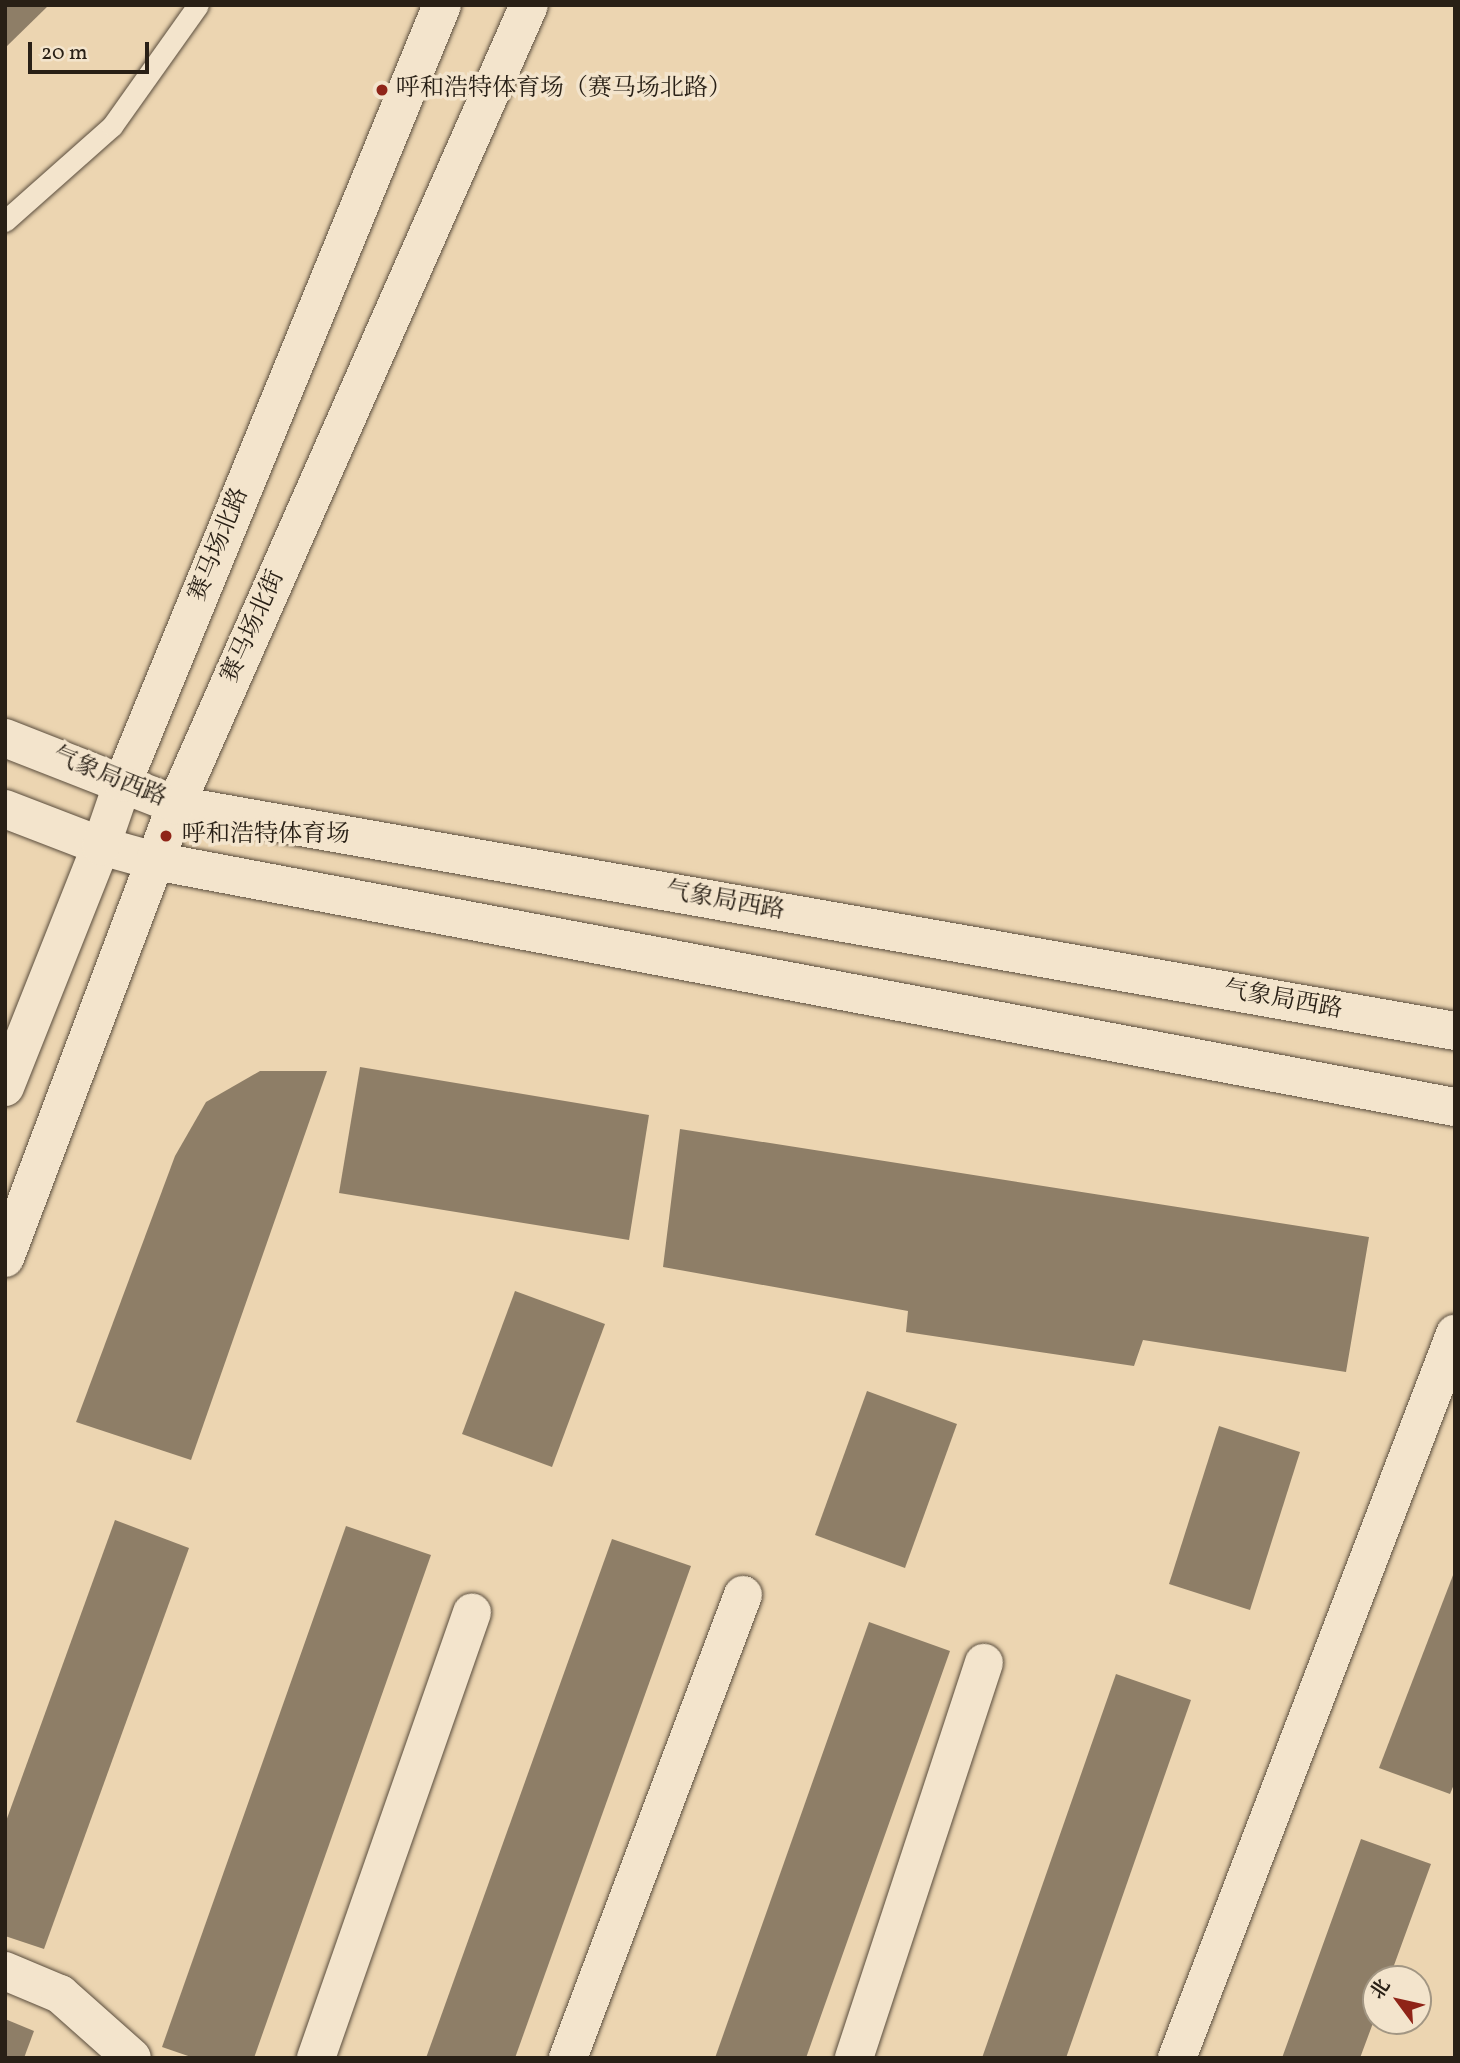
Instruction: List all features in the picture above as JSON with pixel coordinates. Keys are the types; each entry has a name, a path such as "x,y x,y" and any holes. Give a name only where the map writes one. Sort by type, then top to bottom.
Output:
{"street":[{"name":"赛马场北路","path":"5,1087 101,846 123,782 442,5"},
{"name":"赛马场北街","path":"5,1258 176,805 529,5"},
{"name":"气象局西路","path":"5,738 176,805 1455,1031"},
{"path":"5,809 101,846 155,861 1455,1107"},
{"path":"1177,2058 1455,1334"},
{"path":"568,2058 743,1595"},
{"path":"316,2058 472,1613"},
{"path":"854,2058 984,1663"},
{"path":"5,1971 60,1994 132,2058"}],"lane":[{"path":"5,221 112,126 198,5"}],"building":[{"path":"5,5 49,5 5,48"},
{"path":"360,1067 649,1115 629,1240 339,1193"},
{"path":"260,1071 327,1071 191,1460 76,1422 175,1156 206,1102"},
{"path":"680,1129 1369,1237 1346,1372 1143,1340 1134,1366 906,1332 908,1311 663,1267"},
{"path":"515,1291 605,1324 552,1467 462,1434"},
{"path":"867,1391 957,1424 905,1568 815,1535"},
{"path":"1219,1426 1300,1452 1250,1610 1169,1584"},
{"path":"115,1520 189,1548 44,1949 5,1936 5,1824"},
{"path":"346,1526 431,1555 254,2058 194,2058 162,2047"},
{"path":"612,1539 691,1566 515,2058 426,2058"},
{"path":"1455,1570 1455,1782 1450,1794 1379,1768"},
{"path":"869,1622 950,1651 806,2058 715,2058"},
{"path":"1116,1674 1191,1700 1066,2058 982,2058"},
{"path":"1361,1839 1431,1864 1394,1965 1362,1965 1362,2035 1369,2035 1360,2058 1282,2058"},
{"path":"5,2019 34,2031 24,2058 5,2058"}],"place":[{"name":"呼和浩特体育场（赛马场北路）","path":"382,90"},
{"name":"呼和浩特体育场","path":"166,836"}]}
